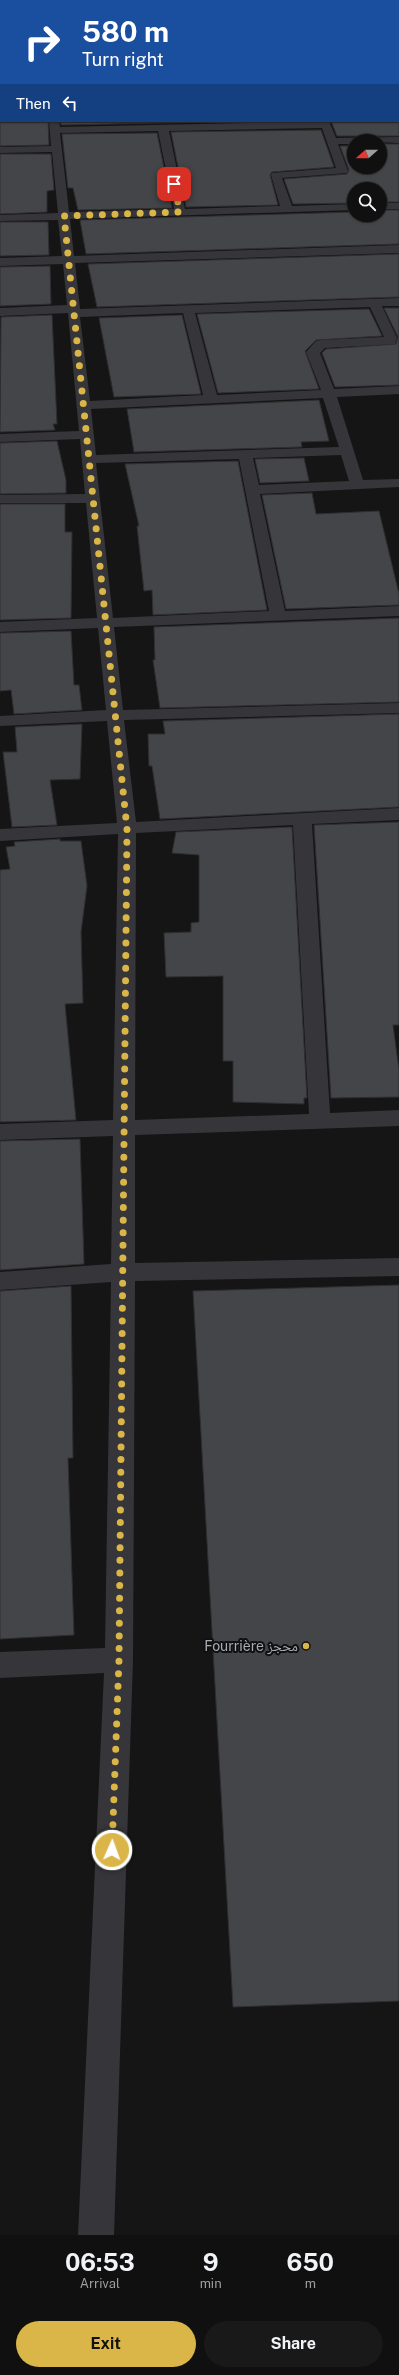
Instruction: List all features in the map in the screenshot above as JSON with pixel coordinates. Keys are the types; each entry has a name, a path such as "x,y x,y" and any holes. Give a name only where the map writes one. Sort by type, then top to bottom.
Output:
{"street":[{"path":"96,2235 119,1660 127,829 54,125 163,128 245,124 324,123 343,171 276,175 287,209"},
{"path":"163,128 180,212"},
{"path":"331,141 399,140"},
{"path":"0,150 57,149"},
{"path":"387,206 399,206"},
{"path":"0,218 347,207"},
{"path":"0,262 399,249"},
{"path":"357,485 329,394 313,352 315,348 321,344 390,341 392,338 374,302"},
{"path":"0,312 188,309 399,302"},
{"path":"188,309 211,399"},
{"path":"83,405 399,390"},
{"path":"0,438 86,435"},
{"path":"89,459 347,451"},
{"path":"245,454 278,616"},
{"path":"252,490 399,484"},
{"path":"0,499 93,498"},
{"path":"0,627 399,611"},
{"path":"0,721 116,715 399,708"},
{"path":"0,835 399,814"},
{"path":"302,820 320,1121"},
{"path":"0,1132 399,1118"},
{"path":"0,1281 123,1272 399,1267"},
{"path":"0,1665 119,1660"}],"building":[{"path":"0,122 48,122 49,145 0,146"},
{"path":"61,122 212,122 61,125"},
{"path":"331,122 399,122 399,136 387,136 387,134 347,134 347,136 337,136"},
{"path":"321,130 334,167 272,172 270,175 278,205 186,207 171,132"},
{"path":"157,133 172,208 78,210 73,188 68,188 62,134"},
{"path":"387,144 399,144 399,202 387,202 387,182 347,182 347,203 293,204 284,179 347,174 387,174"},
{"path":"340,146 347,146 347,165"},
{"path":"0,154 51,154 54,190 47,191 47,212 0,214"},
{"path":"387,210 399,210 399,244 86,254 80,220 347,212 347,222 387,222"},
{"path":"0,222 48,222 49,255 0,256"},
{"path":"399,254 399,297 97,307 88,264"},
{"path":"50,266 51,304 0,306 0,267"},
{"path":"384,308 399,308 399,385 335,387 322,353 326,349 396,344 398,337"},
{"path":"369,309 382,336 316,340 305,351 319,389 218,393 197,314"},
{"path":"52,315 57,424 53,424 55,430 0,432 1,317"},
{"path":"182,315 201,394 114,397 99,318"},
{"path":"319,400 329,441 301,442 302,447 134,452 127,409"},
{"path":"57,441 66,480 66,493 0,494 0,443"},
{"path":"304,458 309,481 260,483 255,459"},
{"path":"238,461 267,610 153,615 152,590 144,591 137,526 139,526 125,464"},
{"path":"312,493 316,514 379,511 399,594 399,605 286,609 262,495"},
{"path":"0,504 65,504 65,532 72,532 71,618 0,620"},
{"path":"399,618 399,702 160,708 153,660 155,660 154,627"},
{"path":"71,631 74,685 79,685 82,710 14,714 11,690 0,691 0,633"},
{"path":"399,714 399,807 160,819 152,766 149,766 148,734 165,734 163,721"},
{"path":"82,724 80,779 50,780 57,825 12,827 3,752 17,752 15,727"},
{"path":"399,822 399,1025 393,1025 399,1070 399,1097 331,1098 314,825"},
{"path":"292,827 307,1098 304,1098 304,1104 233,1102 233,1061 223,1061 223,976 166,977 164,933 191,932 191,923 199,922 199,855 172,853 176,832"},
{"path":"60,839 60,841 81,841 87,886 81,932 83,1003 65,1004 76,1120 0,1122 0,870 10,869 6,847 15,846 14,842"},
{"path":"80,1139 84,1264 0,1270 0,1141"},
{"name":"Fourrière محجز","path":"399,1285 399,2001 233,2007 193,1291"},
{"path":"71,1286 73,1458 68,1458 74,1635 0,1639 0,1291"}],"place":[{"name":"Fourrière محجز","path":"306,1646"}],"route":[{"path":"112,1850 119,1660 127,829 64,216 180,212 174,184"}]}
